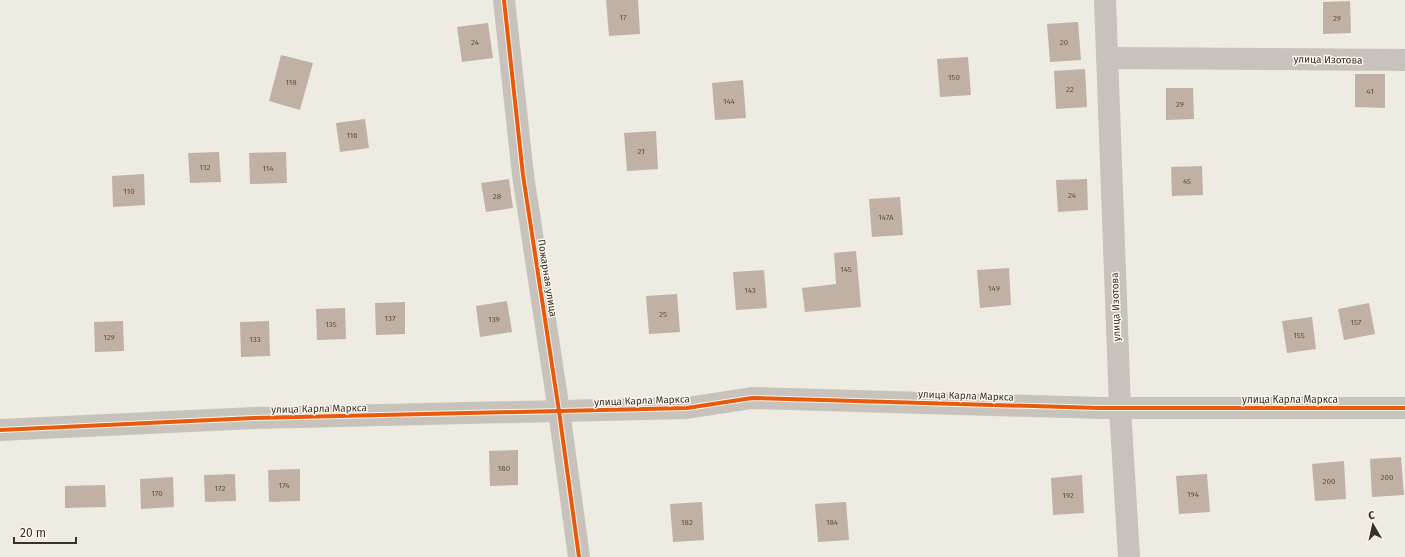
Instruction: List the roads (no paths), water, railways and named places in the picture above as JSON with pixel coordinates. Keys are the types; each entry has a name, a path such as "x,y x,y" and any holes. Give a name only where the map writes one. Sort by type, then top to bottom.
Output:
{"street":[{"name":"Пожарная улица","path":"504,0 524,176 579,557"},
{"name":"улица Изотова","path":"1105,0 1120,408 1129,557"},
{"name":"улица Изотова","path":"1107,58 1405,60"},
{"name":"улица Карла Маркса","path":"0,430 254,418 687,408 752,398 1120,408 1405,408"}]}
